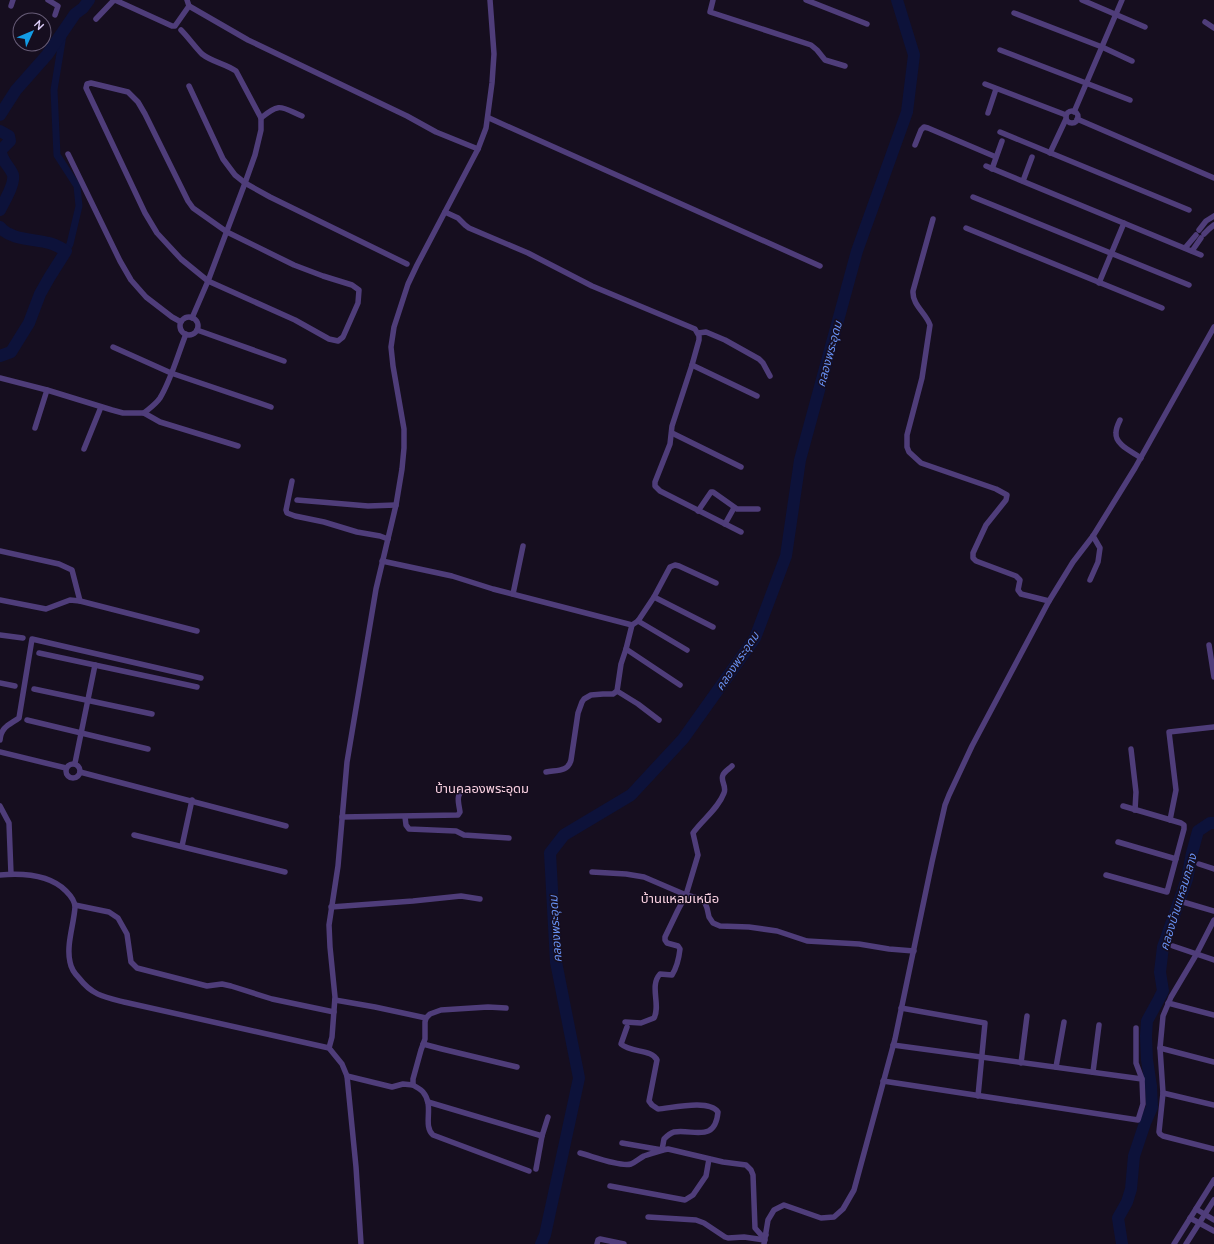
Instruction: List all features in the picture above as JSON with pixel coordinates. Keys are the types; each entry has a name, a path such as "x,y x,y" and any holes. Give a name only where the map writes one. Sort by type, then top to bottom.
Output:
{"street":[{"path":"11,6 13,0"},
{"path":"96,19 114,0 175,26 188,3 248,40 407,116 436,132 478,149"},
{"path":"329,1048 332,1037 335,1000 329,925 338,866 347,762 376,589 396,505 404,448 404,429 392,366 391,347 394,326 408,284 478,149 486,128 494,54 490,0"},
{"path":"713,0 710,12 811,45 825,60 844,66"},
{"path":"806,0 867,24"},
{"path":"1082,0 1145,27"},
{"path":"1074,112 1122,0"},
{"path":"52,1 58,6 55,15"},
{"path":"1014,13 1102,47 1132,61"},
{"path":"1205,22 1214,28"},
{"path":"181,30 203,54 224,66 232,68 236,72 261,118 261,130 245,184 208,281 192,318"},
{"path":"1000,50 1130,100"},
{"path":"86,84 97,84 128,92 138,102 188,201 193,208 227,232 294,265 352,285 359,290 358,303 343,336 338,341 208,281 181,259 157,234 145,213 86,88 86,84"},
{"path":"985,84 1066,117 1070,123 1076,121 1077,119"},
{"path":"189,86 223,159 235,175 245,184 407,264"},
{"path":"988,113 996,89"},
{"path":"261,118 270,110 281,107 302,116"},
{"path":"1050,153 1066,117 1070,111 1074,112"},
{"path":"1074,112 1077,115 1077,119"},
{"path":"488,118 820,266"},
{"path":"1077,119 1214,178"},
{"path":"915,145 921,130 924,127 996,157"},
{"path":"1000,132 1189,210"},
{"path":"992,169 1002,141"},
{"path":"68,154 120,261 131,280 146,297 181,322"},
{"path":"1022,181 1032,157"},
{"path":"986,166 1201,255"},
{"path":"973,197 1188,285"},
{"path":"445,212 458,218 470,228 528,253 592,286 695,329 698,333 699,340 672,426 670,444 655,482 655,486 660,491 741,532"},
{"path":"1192,250 1206,221 1214,216"},
{"path":"933,219 912,291 914,302 930,325 922,378 907,435 907,447 909,452 921,463 996,489 1007,495 1006,500 986,525 973,553 973,558 976,561 1016,576 1020,580 1018,590 1021,594 1049,601"},
{"path":"1099,283 1124,223"},
{"path":"1186,248 1200,234 1214,225"},
{"path":"966,228 1162,308"},
{"path":"181,322 187,318 192,318"},
{"path":"181,322 183,333 193,334 197,330 198,324 192,318"},
{"path":"765,1240 768,1220 774,1210 784,1205 821,1218 834,1218 843,1209 854,1190 893,1046 945,804 958,773 1049,601 1073,562 1093,536 1141,458 1214,327"},
{"path":"197,330 284,361"},
{"path":"698,333 706,332 713,334 759,359 770,376"},
{"path":"144,413 153,406 160,397 186,334"},
{"path":"112,347 171,373 271,407"},
{"path":"692,365 757,396"},
{"path":"0,378 48,390 123,413 144,413 160,422 238,446"},
{"path":"35,428 48,390"},
{"path":"84,449 100,407"},
{"path":"1120,420 1116,431 1118,440 1121,444 1141,458"},
{"path":"672,432 741,467"},
{"path":"292,482 286,510 287,512 295,516 324,522 357,532 380,536 388,540"},
{"path":"698,511 711,492 734,508 744,510 758,509"},
{"path":"297,500 368,506 396,505"},
{"path":"725,524 734,508"},
{"path":"1090,580 1098,562 1100,548 1093,536"},
{"path":"513,594 523,546"},
{"path":"0,551 59,564 72,570 80,601"},
{"path":"382,561 452,576 513,594 632,625"},
{"path":"617,691 621,664 632,625 638,621 654,597 670,567 679,566 716,583"},
{"path":"654,597 712,627"},
{"path":"0,600 46,609 70,600 80,601 197,631"},
{"path":"638,621 687,650"},
{"path":"0,635 23,638"},
{"path":"0,740 4,728 19,718 32,639 201,678"},
{"path":"1209,645 1214,677"},
{"path":"626,649 680,685"},
{"path":"39,653 197,687"},
{"path":"75,764 95,665"},
{"path":"0,683 15,686"},
{"path":"34,689 152,714"},
{"path":"617,691 638,704 659,720"},
{"path":"546,772 567,768 569,766 579,707 584,699 591,695 613,694 617,691"},
{"path":"27,720 148,749"},
{"path":"1170,820 1176,790 1169,732 1214,727"},
{"path":"1131,749 1136,792 1135,810"},
{"path":"0,752 66,768"},
{"path":"68,764 75,764 79,766 80,772 76,777 71,778 66,773 66,768 68,764"},
{"path":"662,1150 664,1139 674,1132 705,1133 710,1130 714,1124 718,1112 712,1106 704,1105 658,1109 652,1105 649,1101 657,1060 656,1057 651,1054 628,1049 621,1044 626,1025 641,1023 654,1018 656,1012 655,986 658,976 660,974 672,975 674,971 680,953 680,947 667,943 665,937 686,895 698,855 693,833 710,814 724,794 725,788 722,780 723,775 732,766"},
{"path":"80,772 192,800 286,826"},
{"path":"342,817 458,815 460,812 458,796 461,791 488,789"},
{"path":"182,846 192,800"},
{"path":"0,806 9,823 11,874"},
{"path":"1106,875 1167,892 1184,829 1184,825 1181,823 1123,806"},
{"path":"406,817 406,826 409,829 456,831 464,834 509,838"},
{"path":"134,835 285,872"},
{"path":"1118,842 1176,859"},
{"path":"1199,864 1214,868"},
{"path":"592,872 626,874 644,877 686,895 697,898 705,903 709,917 713,923 720,926 776,931 807,941 859,944 914,951"},
{"path":"0,875 11,874 37,876 49,879 62,886 71,896 75,905 70,947 70,962 75,973 83,984 93,992 124,1002 329,1048 342,1064 347,1076 356,1167 361,1244"},
{"path":"331,906 413,901 461,896 480,899"},
{"path":"1183,902 1214,912"},
{"path":"75,905 109,912 118,918 127,934 131,962 137,968 207,986 222,984 231,986 272,999 334,1012"},
{"path":"1214,920 1196,955 1168,1003 1163,1016 1160,1048 1163,1093 1160,1134 1214,1149"},
{"path":"1173,946 1214,960"},
{"path":"335,1000 426,1018"},
{"path":"1168,1003 1214,1015"},
{"path":"413,1085 413,1078 425,1039 424,1022 430,1014 442,1010 488,1007 506,1008"},
{"path":"901,1008 985,1023 978,1096"},
{"path":"1021,1063 1027,1016"},
{"path":"1056,1067 1064,1022"},
{"path":"1094,1072 1100,1025"},
{"path":"883,1081 1138,1120 1144,1104 1142,1079 1136,1064 1136,1028"},
{"path":"424,1044 517,1067"},
{"path":"893,1046 1142,1079"},
{"path":"1160,1048 1214,1062"},
{"path":"347,1076 392,1087 403,1084 413,1085 423,1092 428,1102 428,1124 433,1135 529,1172"},
{"path":"1163,1093 1214,1106"},
{"path":"428,1102 542,1136"},
{"path":"536,1169 542,1136 548,1117"},
{"path":"622,1143 677,1151 687,1155 748,1166 753,1175 755,1228 765,1240"},
{"path":"580,1153 619,1164 629,1164 636,1162 644,1156 662,1150"},
{"path":"610,1186 685,1200 692,1195 706,1176 709,1159"},
{"path":"1174,1244 1214,1180"},
{"path":"1186,1244 1214,1200"},
{"path":"1196,1209 1214,1220"},
{"path":"648,1217 696,1220 704,1223 728,1238 744,1237 765,1240"},
{"path":"1190,1218 1214,1231"},
{"path":"597,1244 598,1240 600,1239 624,1244"}],"waterway":[{"path":"0,115 16,90 47,55 75,14 83,8 89,0"},
{"name":"คลองพระอุดม","path":"541,1244 545,1235 579,1078 556,962 550,853 564,835 631,795 683,739 755,638 786,556 800,460 857,251 907,112 914,55 897,0"},
{"path":"64,29 54,90 57,155 77,186 79,206 70,244 66,251"},
{"path":"0,131 9,136 10,141 1,150 1,154 13,175 9,193 0,210"},
{"path":"0,227 4,231 16,237 51,244 66,251 40,294 29,323 11,352 0,356"},
{"name":"คลองบ้านแหลมกลาง","path":"1122,1244 1118,1218 1127,1202 1131,1189 1134,1156 1152,1107 1151,1086 1147,1060 1147,1021 1163,991 1160,972 1163,947 1187,879 1198,831 1210,823 1214,823"}],"district":[{"name":"บ้านคลองพระอุดม","path":"482,788"},
{"name":"บ้านแหลมเหนือ","path":"680,898"}]}
